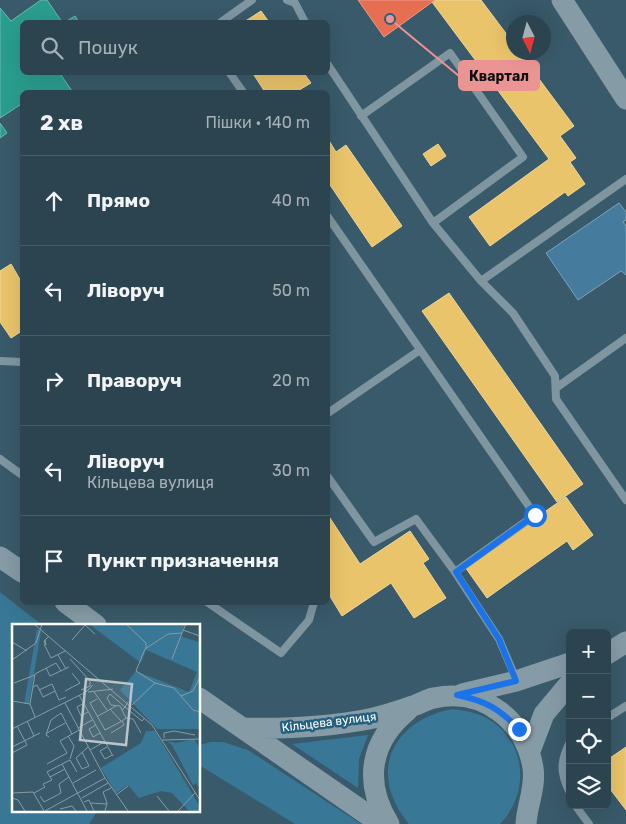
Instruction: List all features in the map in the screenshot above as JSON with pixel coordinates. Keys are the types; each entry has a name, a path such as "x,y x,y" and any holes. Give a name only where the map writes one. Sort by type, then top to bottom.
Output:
{"main road":[{"path":"562,0 626,99"},
{"path":"0,557 20,571"},
{"path":"69,605 95,624"},
{"path":"457,695 516,681 566,664"},
{"path":"530,751 544,714 566,688"},
{"name":"Кільцева вулиця","path":"244,728 290,729 371,719 434,698 457,695 481,700 502,712 519,729 530,751 534,770 533,790 523,819"},
{"name":"Кільцева вулиця","path":"200,699 381,824"},
{"name":"Кільцева вулиця","path":"389,824 379,809 373,786 374,762 381,740 394,721 412,706"}],"lane":[{"path":"224,20 252,0"},
{"path":"287,0 297,2 304,20"},
{"path":"361,116 450,53 523,157 433,223"},
{"path":"330,68 433,223 481,281 513,313 555,376 556,399 626,500"},
{"path":"231,75 242,90"},
{"path":"481,281 626,179"},
{"path":"330,220 535,515 456,572"},
{"path":"556,388 626,338"},
{"path":"330,412 420,350"},
{"path":"0,361 20,362"},
{"path":"0,459 20,474"},
{"path":"330,480 374,542 416,519 456,572 499,639 516,681"},
{"path":"211,605 281,653 310,620 313,605"},
{"path":"611,715 626,706"},
{"path":"566,750 561,759 566,784"},
{"path":"578,809 588,824"}],"shaded area":[{"path":"0,592 41,624 12,624 12,812 97,812 89,824 0,824"},
{"path":"452,709 484,716 504,732 513,744 520,771 519,786 516,799 500,824 409,824 396,805 389,787 388,769 392,752 401,737 414,725 431,715"},
{"path":"368,735 359,759 358,788 292,744"},
{"path":"223,742 248,750 361,824 295,824 200,766 200,745"}],"building: Житло":[{"path":"435,0 481,0 506,33 506,60 525,60 574,126 560,136 576,158 570,162 585,184 568,196 565,192 490,246 469,217 549,159 432,2"},
{"path":"261,11 268,20 247,20"},
{"path":"254,75 305,75 311,83 299,90 264,90"},
{"path":"330,142 336,152 346,145 402,226 372,247 330,185"},
{"path":"438,144 446,156 431,166 423,154"},
{"path":"11,264 20,280 20,332 11,338 0,322 0,271"},
{"path":"449,293 583,484 557,502 422,311"},
{"path":"566,497 593,535 573,550 567,541 487,598 465,567"},
{"path":"330,518 360,564 410,531 429,559 423,563 446,598 414,618 391,583 342,616 330,596"},
{"path":"626,747 626,810 611,790 611,757"}],"building: Торгівля":[{"path":"358,0 435,0 384,37"}],"building: Школи":[{"path":"41,0 47,0 61,20 20,20 20,75 61,75 71,90 20,90 20,105 0,118 0,8 11,21"},
{"path":"75,16 78,20 68,20"},
{"path":"0,123 7,133 0,138"}],"building: Установи":[{"path":"619,203 626,212 626,220 623,222 626,226 626,275 621,271 578,300 546,253"}],"place":[{"name":"Квартал","path":"390,19"}],"route":[{"path":"519,729 502,712 481,700 457,695 516,681 499,639 456,572 535,515"}]}
